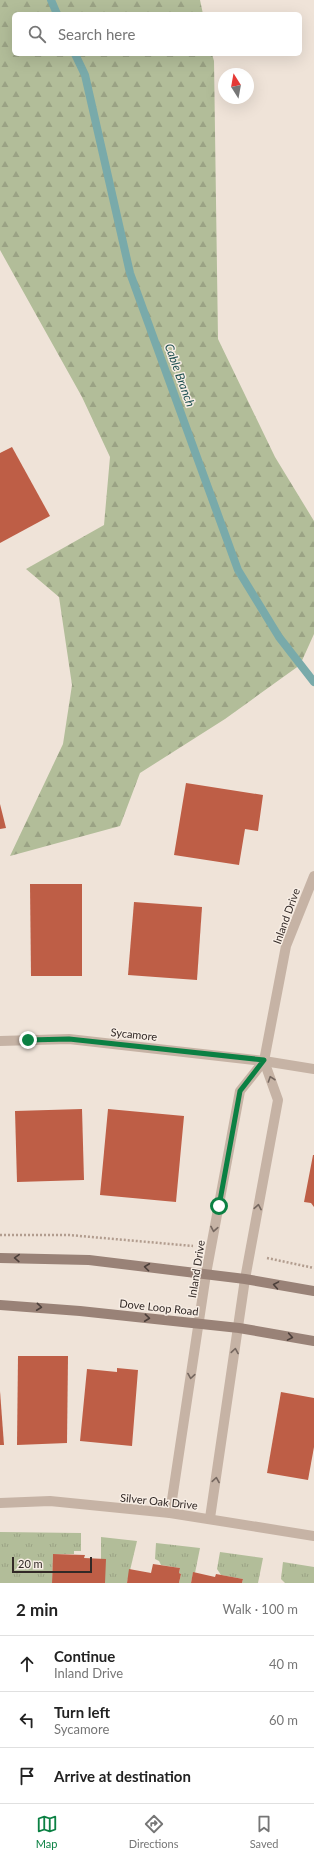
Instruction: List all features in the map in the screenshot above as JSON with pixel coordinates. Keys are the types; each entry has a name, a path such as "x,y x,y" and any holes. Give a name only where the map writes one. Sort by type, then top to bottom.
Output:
{"main road":[{"path":"0,1258 89,1260 245,1279 314,1291"},
{"name":"Dove Loop Road","path":"0,1304 239,1328 314,1341"}],"street":[{"name":"Inland Drive","path":"170,1513 206,1274 240,1091 264,1060 286,946 314,876"},
{"name":"Sycamore","path":"0,1041 69,1039 264,1060 314,1069"},
{"path":"210,1518 245,1279 278,1100 264,1060"},
{"name":"Silver Oak Drive","path":"0,1503 50,1501 170,1513 210,1518 314,1536"}],"path":[{"path":"0,1235 69,1235 211,1248"},
{"path":"250,1254 314,1268"}],"green space":[{"path":"0,0 200,0 203,12 12,12 12,56 213,56 214,61 218,339 275,457 314,521 314,634 300,665 225,719 140,773 120,826 10,856 63,744 72,685 59,597 26,569 104,525 110,457 82,397 0,250"},
{"path":"0,1532 81,1533 81,1551 74,1551 74,1554 53,1554 52,1583 0,1583"},
{"path":"101,1537 137,1541 127,1583 105,1583 101,1559"},
{"path":"156,1543 200,1548 195,1573 193,1573 191,1583 179,1583 181,1574 179,1573 180,1568 161,1565 159,1561 155,1559"},
{"path":"220,1552 263,1558 258,1583 242,1583 243,1579 221,1575 217,1569"},
{"path":"283,1562 314,1567 314,1583 285,1583 281,1579"}],"building":[{"path":"12,447 50,516 0,543 0,453"},
{"path":"186,783 263,795 258,831 245,829 239,865 174,855"},
{"path":"0,804 6,828 0,829"},
{"path":"30,884 82,884 82,976 31,976"},
{"path":"134,902 202,907 197,980 128,975"},
{"path":"82,1109 84,1180 17,1182 15,1111"},
{"path":"108,1109 184,1116 176,1202 100,1195"},
{"path":"313,1155 314,1207 311,1203 304,1202"},
{"path":"18,1356 68,1356 67,1443 17,1445"},
{"path":"117,1368 138,1370 132,1446 80,1441 87,1369 117,1372"},
{"path":"0,1391 4,1445 0,1445"},
{"path":"281,1392 314,1398 314,1447 308,1480 267,1473"},
{"path":"53,1554 85,1555 84,1558 106,1559 105,1583 52,1583"},
{"path":"153,1564 180,1568 179,1573 181,1574 179,1583 127,1583 129,1569 151,1573"},
{"path":"193,1572 215,1577 216,1574 243,1579 242,1583 191,1583"}],"waterway":[{"name":"Cable Branch","path":"51,0 56,12"},
{"name":"Cable Branch","path":"76,56 85,75 130,273 238,570 279,637 314,682"}],"route":[{"path":"28,1040 69,1039 264,1060 240,1091 219,1206"}]}
